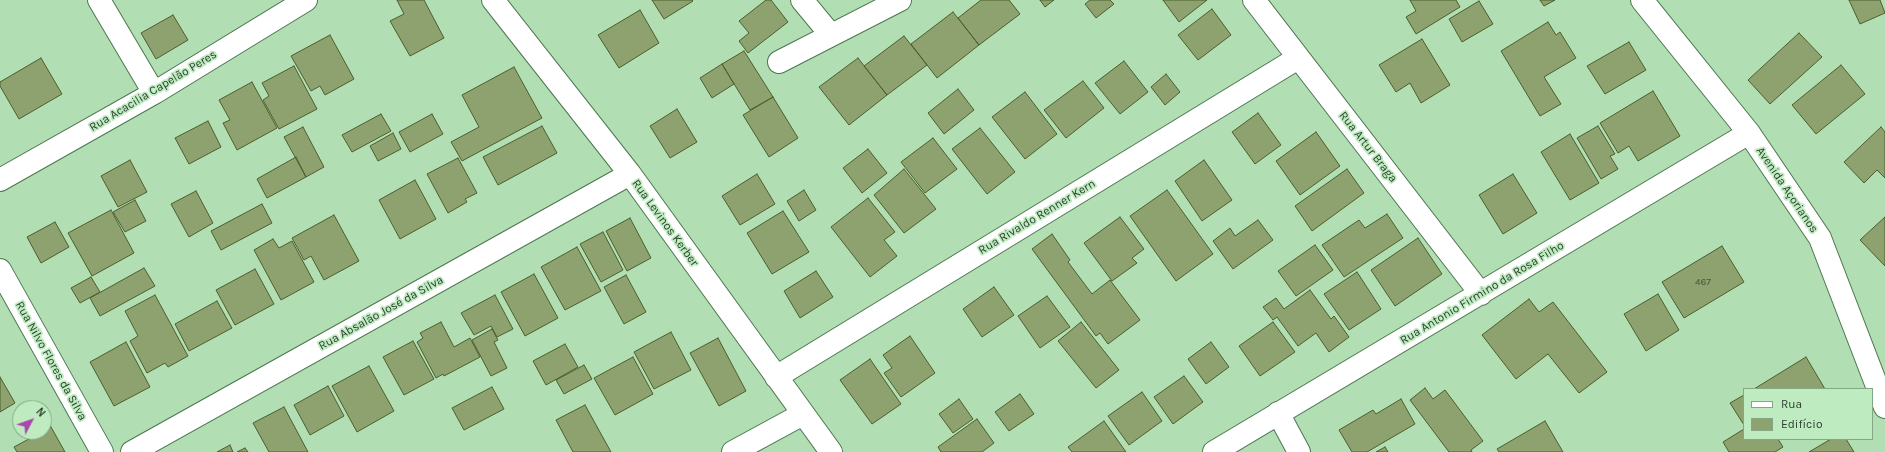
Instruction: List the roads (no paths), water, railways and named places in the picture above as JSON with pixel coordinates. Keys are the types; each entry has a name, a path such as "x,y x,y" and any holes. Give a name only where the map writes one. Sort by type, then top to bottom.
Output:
{"street":[{"path":"99,0 154,92"},
{"name":"Rua Acacilia Capelão Peres","path":"0,180 154,92 306,0"},
{"name":"Rua Levinos Kerber","path":"493,0 630,174 830,452"},
{"path":"802,0 831,35"},
{"path":"779,62 900,0"},
{"name":"Rua Artur Braga","path":"1254,0 1481,294"},
{"name":"Avenida Açorianos","path":"1642,0 1749,133 1820,238 1885,407"},
{"name":"Rua Rivaldo Renner Kern","path":"776,377 1298,58"},
{"name":"Rua Antonio Firmino da Rosa Filho","path":"1214,452 1749,133"},
{"name":"Rua Absalão José da Silva","path":"132,452 630,174"},
{"name":"Rua Nilvo Flores da Silva","path":"0,270 102,452"},
{"path":"1278,413 1299,452"},
{"path":"733,452 803,414"}]}
